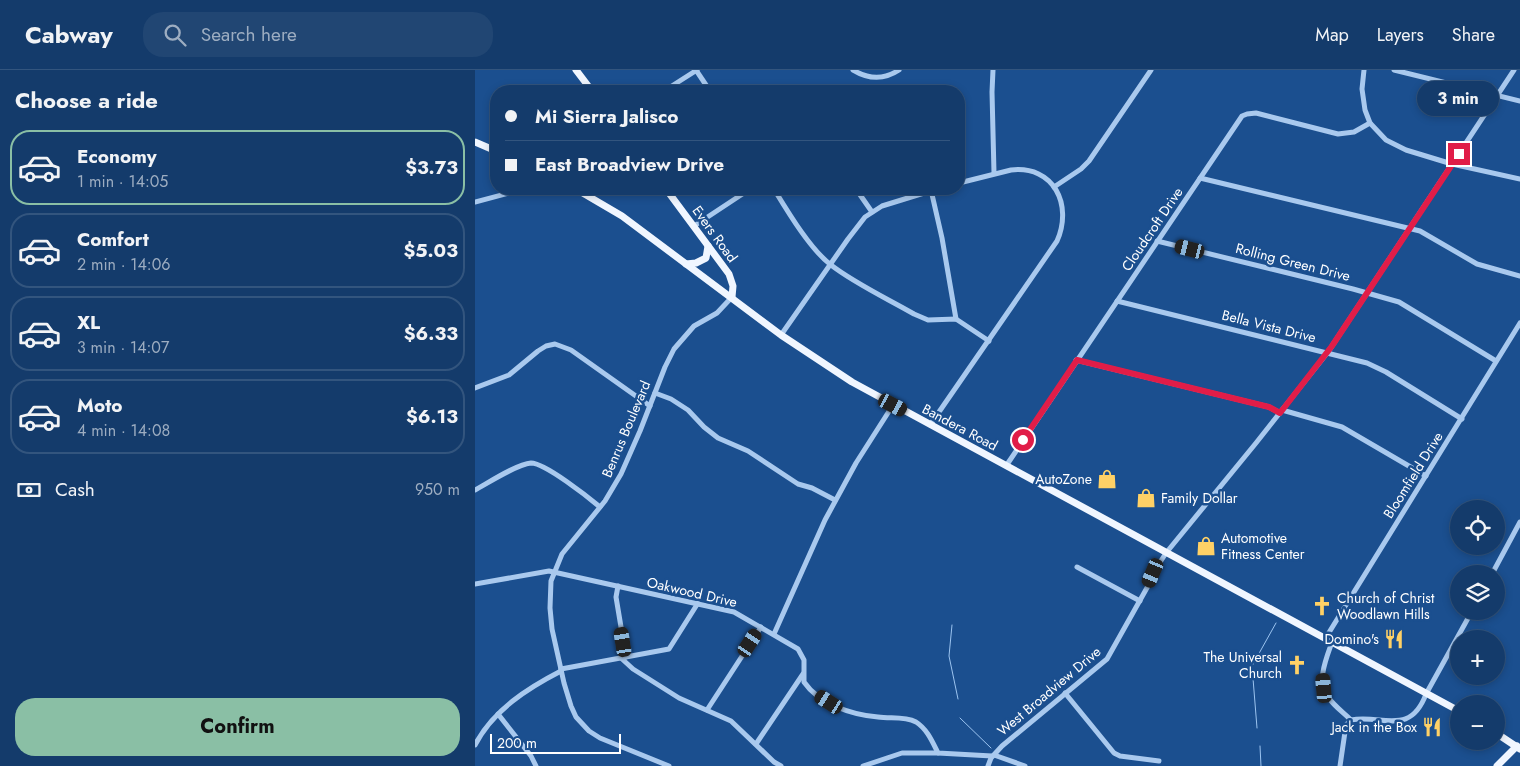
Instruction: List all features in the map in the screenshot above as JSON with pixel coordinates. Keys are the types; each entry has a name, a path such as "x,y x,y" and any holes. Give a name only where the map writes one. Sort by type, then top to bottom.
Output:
{"main road":[{"path":"576,70 587,85"},
{"path":"475,142 490,148"},
{"name":"Bandera Road","path":"586,195 621,216 831,370 1450,706"},
{"name":"Evers Road","path":"671,195 731,278 732,298"},
{"path":"687,264 696,263 706,258 708,245"},
{"path":"1497,766 1519,746 1505,737"}],"street":[{"path":"673,85 697,70 706,85"},
{"path":"853,70 868,77 881,77 899,70"},
{"path":"993,70 994,173"},
{"path":"1054,186 1081,169 1089,161 1151,70"},
{"path":"1364,70 1362,98 1365,110 1371,123 1386,140 1396,146 1453,164 1520,180"},
{"path":"1394,70 1520,101"},
{"name":"West Broadview Drive","path":"988,766 993,755 1107,659 1165,553 1328,352 1365,293 1410,229 1514,70"},
{"name":"Cloudcroft Drive","path":"1006,466 1240,119 1247,114 1256,113 1338,134 1354,132 1371,123"},
{"path":"930,425 1059,236 1063,224 1062,205 1054,186 1034,171 1019,169 994,173 965,181"},
{"path":"1200,178 1427,234 1477,264 1520,276"},
{"path":"475,202 501,195"},
{"path":"694,226 741,195"},
{"path":"778,195 816,249 831,265 921,317 933,320 956,319 989,341"},
{"path":"860,195 872,212"},
{"path":"781,335 852,234 872,212 893,202 917,195"},
{"path":"935,195 956,319"},
{"name":"Rolling Green Drive","path":"1157,241 1353,288 1365,293 1384,296 1407,305 1497,361"},
{"name":"Benrus Boulevard","path":"669,766 657,763 599,738 584,727 571,706 561,670 552,628 550,608 551,581 560,559 568,546 600,507 621,474 669,357 680,340 694,326 721,309 732,298"},
{"name":"Bella Vista Drive","path":"1117,301 1367,363 1386,372 1462,418"},
{"name":"Bloomfield Drive","path":"1351,720 1328,698 1324,688 1323,669 1328,641 1369,566 1427,476 1520,323"},
{"path":"475,388 509,375 538,351 546,346 555,344 571,350 650,406"},
{"path":"1077,360 1342,427 1427,476"},
{"path":"655,392 689,410 704,427 718,438 747,451 798,484 812,488 835,500"},
{"path":"773,634 835,500 893,405"},
{"path":"475,490 520,467 534,463 549,471 600,507"},
{"path":"1497,565 1520,522"},
{"path":"1077,567 1139,601"},
{"name":"Oakwood Drive","path":"475,584 543,571 555,572 740,614 798,649 803,656 805,664 804,682 816,694 841,708 865,716 901,718 915,722 928,734 938,753"},
{"path":"618,586 616,597 623,657 633,669 679,698 731,721 781,766"},
{"path":"475,745 486,726 498,714 531,687 561,670 669,649 698,603"},
{"path":"1340,766 1346,726 1351,720 1363,718 1388,722 1401,720 1414,713 1421,706 1467,620"},
{"path":"707,710 761,626"},
{"path":"756,744 803,673"},
{"path":"1065,693 1114,753 1120,756 1159,761"},
{"path":"498,714 531,756 536,766"},
{"path":"863,766 909,752 993,755 1025,766"},
{"path":"1141,766 1142,759"}],"waterway":[{"path":"1257,728 1252,666 1276,623"},
{"path":"952,625 949,656 958,699"},
{"path":"960,718 991,748"},
{"path":"1260,746 1261,766"}],"place":[{"name":"AutoZone","path":"1107,479"},
{"name":"Family Dollar","path":"1146,498"},
{"name":"Automotive Fitness Center","path":"1206,546"},
{"name":"Church of Christ Woodlawn Hills","path":"1322,606"},
{"name":"Domino's","path":"1394,639"},
{"name":"The Universal Church","path":"1297,665"},
{"name":"Jack in the Box","path":"1432,727"}],"route":[{"path":"1023,440 1077,360 1269,407 1280,413 1332,346 1365,293 1459,154"}]}
